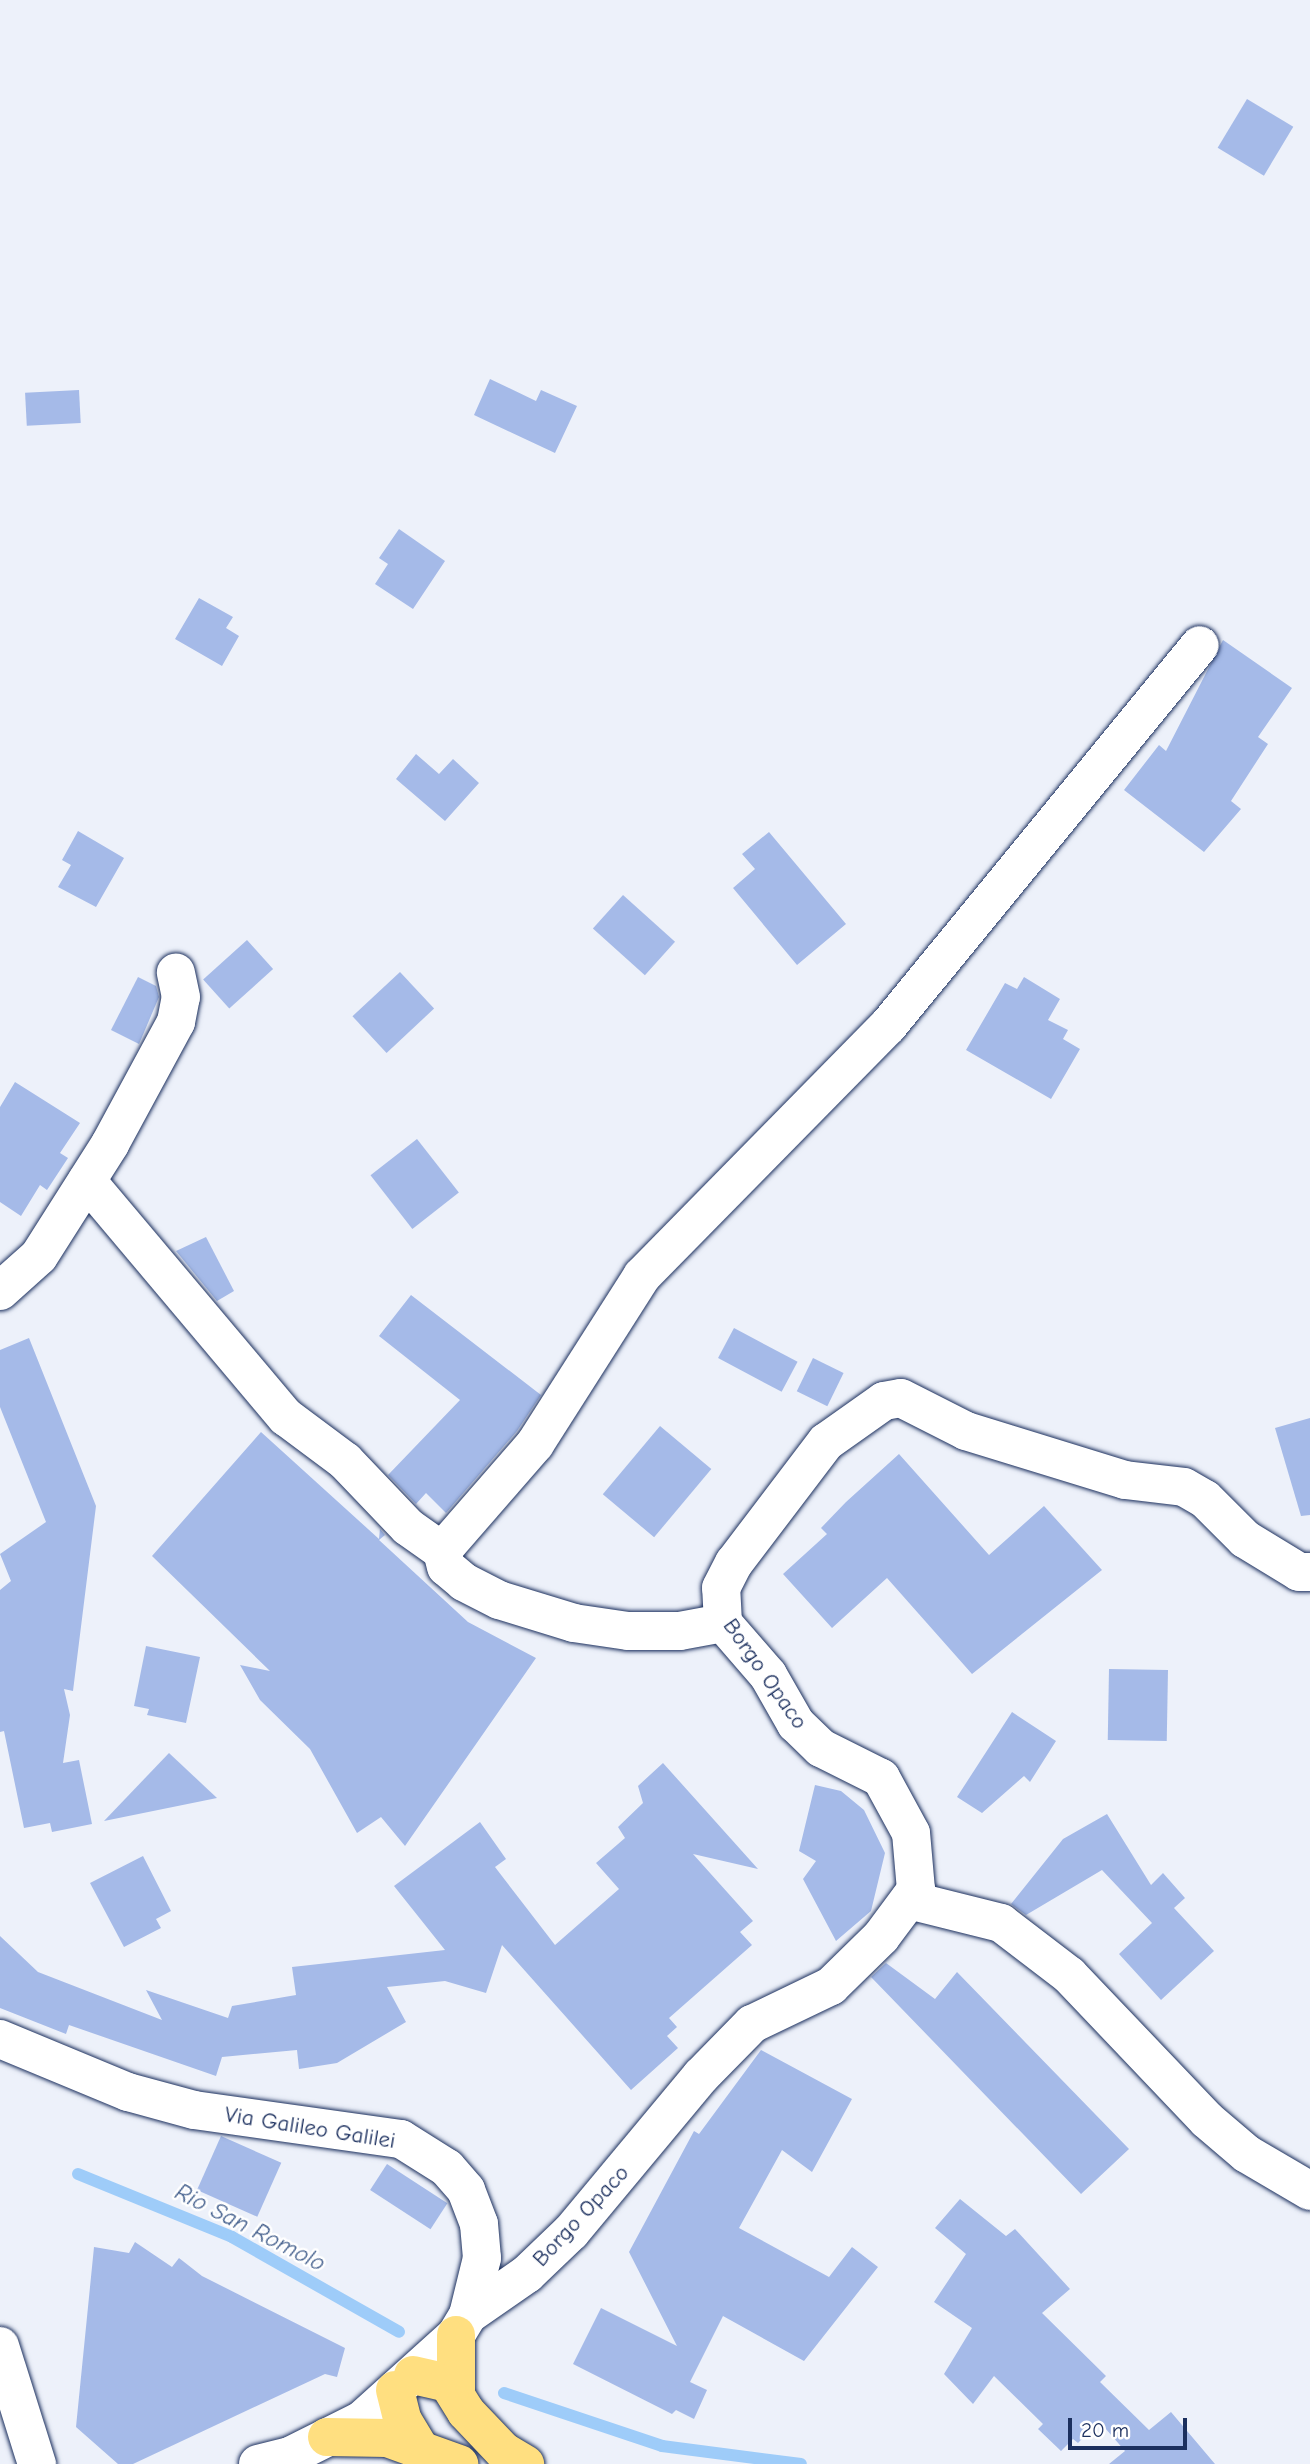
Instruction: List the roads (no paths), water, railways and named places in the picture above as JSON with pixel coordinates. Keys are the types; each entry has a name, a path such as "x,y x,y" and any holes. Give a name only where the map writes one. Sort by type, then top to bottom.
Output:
{"highway":[{"path":"456,2393 462,2325"},
{"path":"418,2445 402,2419 404,2382 439,2377 456,2393 475,2422 525,2464"},
{"path":"327,2437 387,2438 418,2445 459,2464"}],"street":[{"path":"442,1551 535,1444 642,1276 888,1026 1200,645"},
{"path":"0,1291 39,1256 87,1181 176,1022 181,997 176,973"},
{"path":"87,1181 286,1417 345,1461 408,1527 442,1551 446,1567 464,1583 499,1600 574,1623 641,1631 723,1623"},
{"name":"Borgo Opaco","path":"462,2325 527,2274 571,2232 701,2076 752,2024 831,1986 916,1890 918,1867 897,1802 881,1778 821,1748 796,1724 768,1675 723,1623 722,1588 734,1563 826,1442 884,1401 901,1398 966,1431 1125,1480 1184,1487 1205,1499 1245,1539 1300,1572 1310,1572"},
{"path":"909,1900 1001,1923 1069,1975 1207,2120 1247,2154 1310,2191"},
{"name":"Via Galileo Galilei","path":"0,2039 128,2092 194,2110 401,2139 447,2168 466,2190 479,2224 482,2258 462,2325"},
{"path":"277,2461 362,2420 462,2325"},
{"path":"0,2346 37,2464"}],"waterway":[{"name":"Rio San Romolo","path":"78,2174 232,2237 399,2332"},
{"name":"Rio San Romolo","path":"504,2393 662,2446 801,2464"}]}
